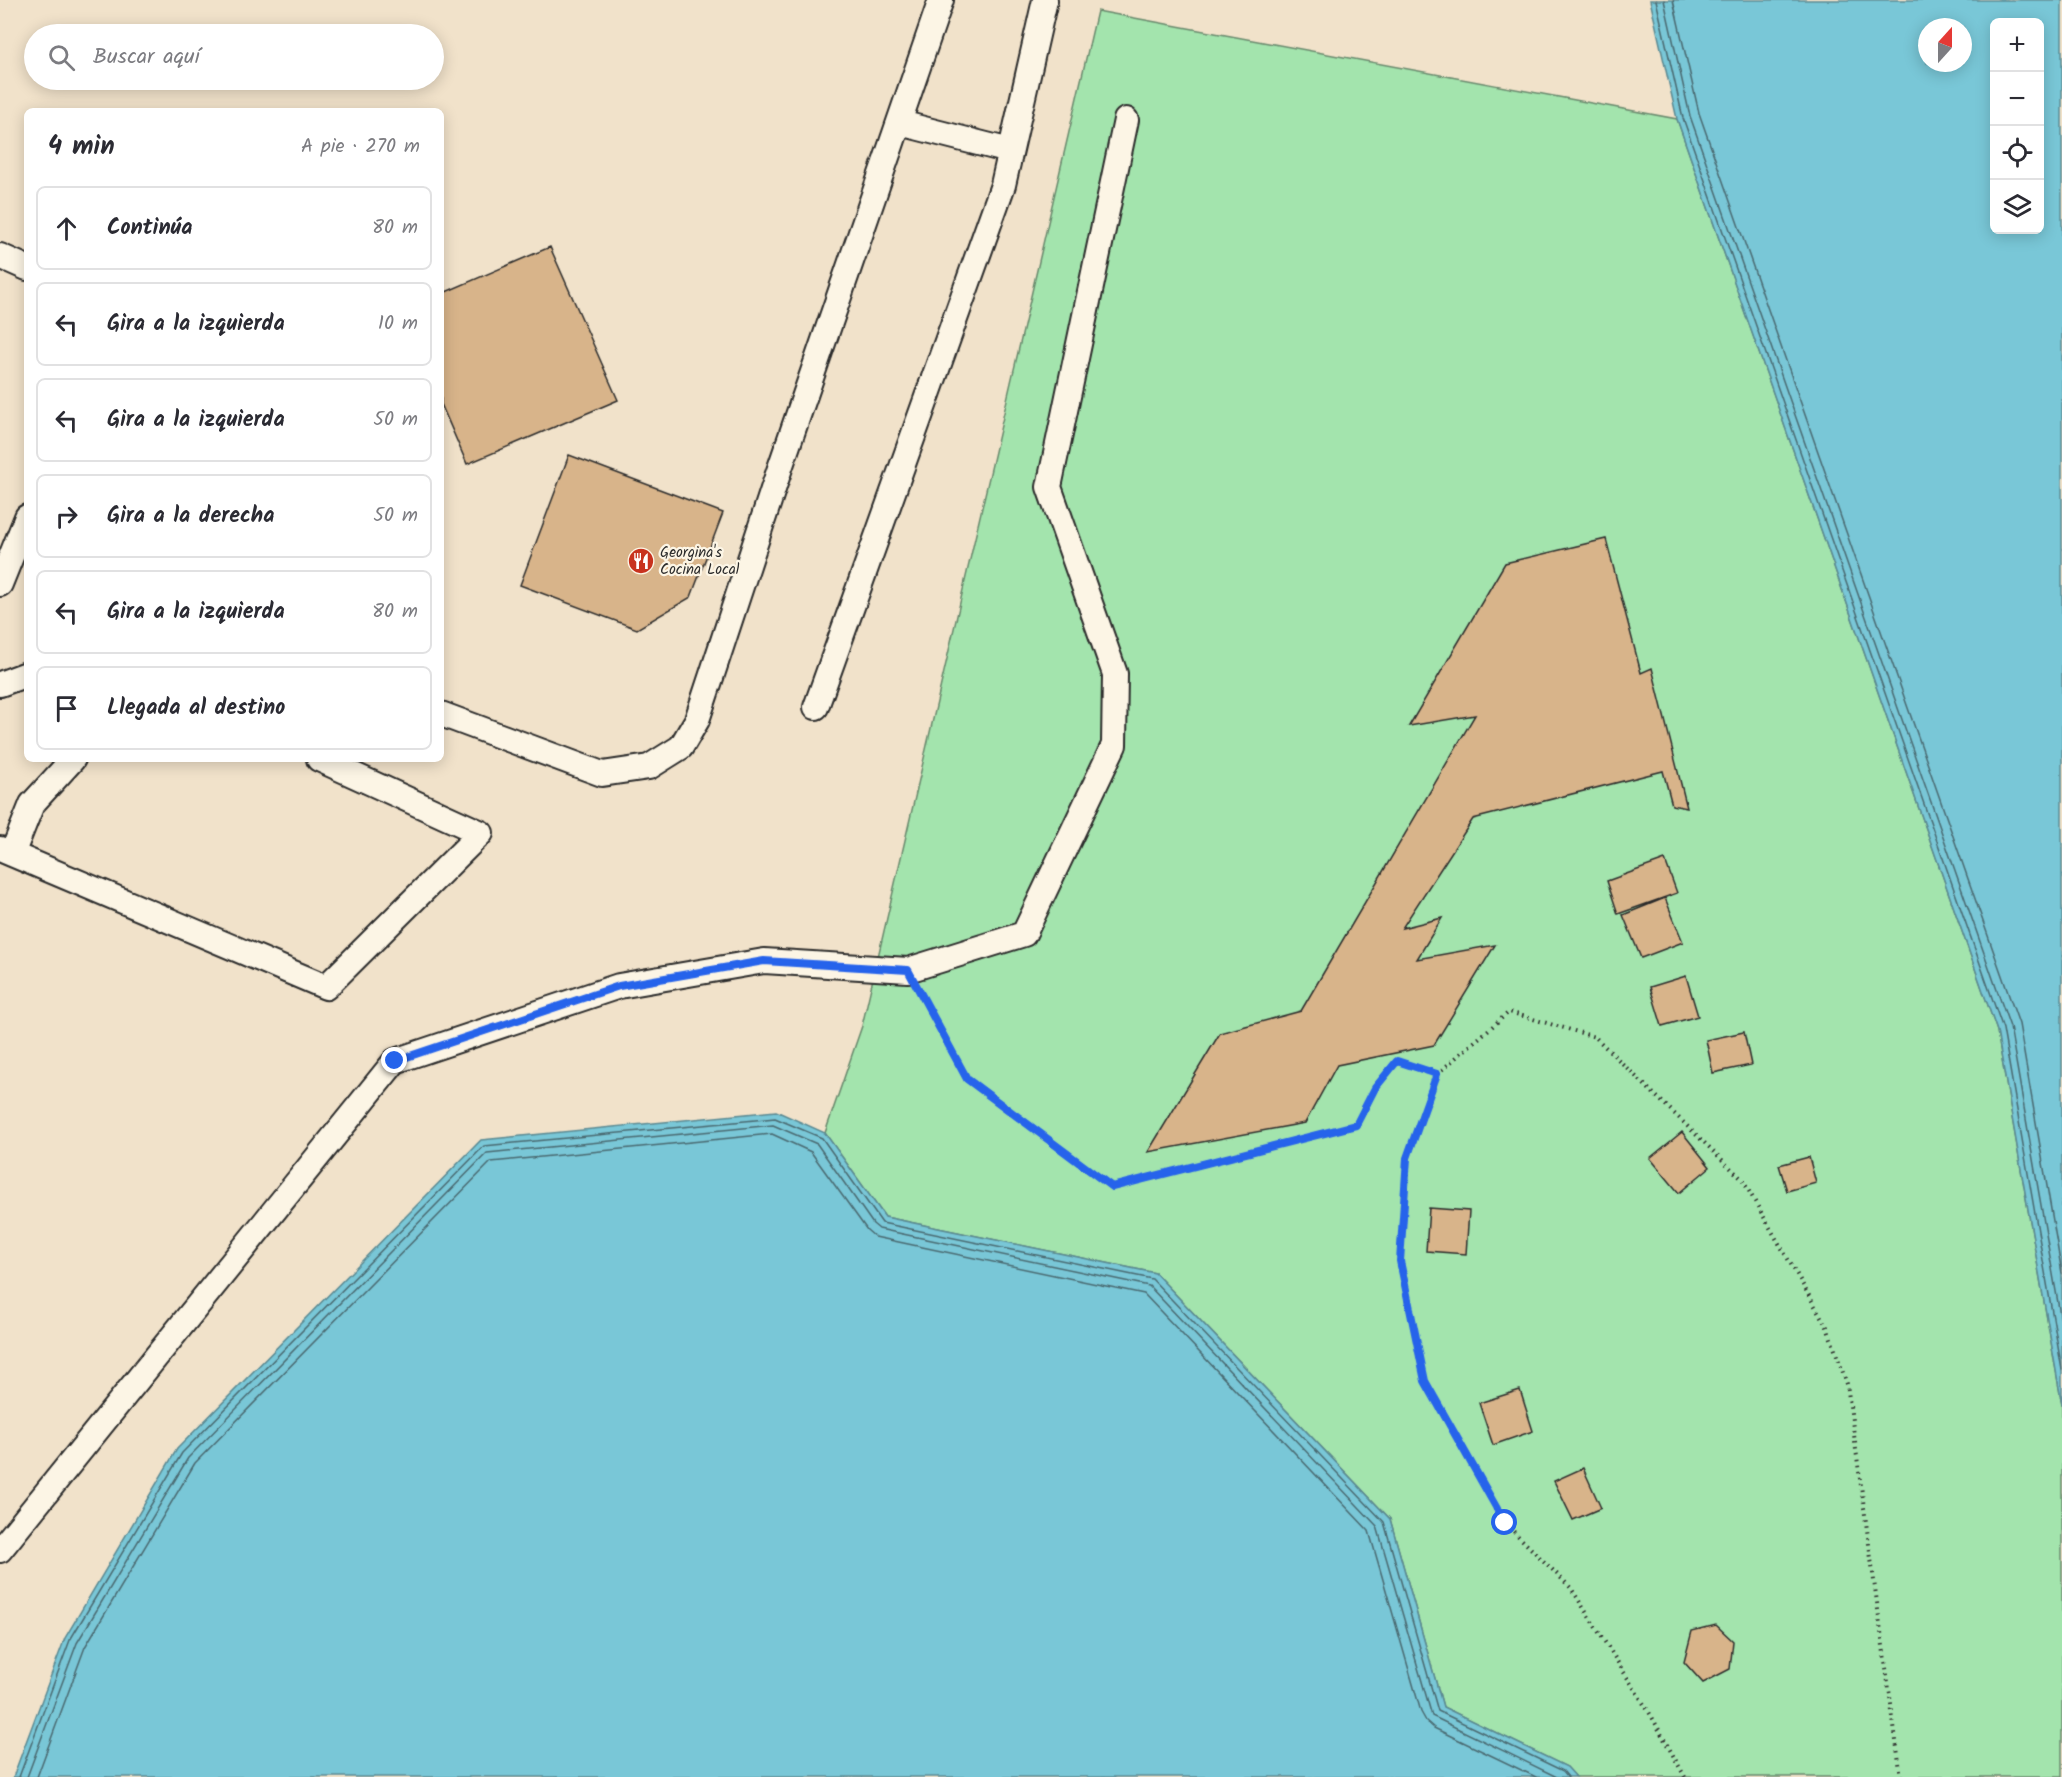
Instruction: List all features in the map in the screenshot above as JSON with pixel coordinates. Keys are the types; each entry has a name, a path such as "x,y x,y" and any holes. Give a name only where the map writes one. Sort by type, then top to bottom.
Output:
{"lane":[{"path":"444,715 602,774 649,767 681,747 697,720 783,457 941,0"},
{"path":"816,707 1003,184 1046,0"},
{"path":"0,1550 395,1061 619,986 764,961 908,970 1024,934 1114,745 1114,674 1049,487 1126,120"},
{"path":"900,123 1010,151"},
{"path":"0,256 24,267"},
{"path":"0,584 24,524"},
{"path":"0,684 24,675"},
{"path":"71,762 32,804 6,852 326,987 481,833 326,762"}],"path":[{"path":"908,970 967,1079 1112,1187 1356,1125 1375,1088 1397,1061 1437,1074"},
{"path":"1685,1777 1652,1717 1571,1588 1505,1523 1425,1381 1400,1261 1407,1158 1437,1074 1509,1012 1595,1037 1742,1179 1827,1327 1847,1384 1901,1777"}],"green space":[{"path":"1097,11 1677,119 1997,1031 2062,1405 2062,1777 1576,1777 1567,1767 1443,1707 1390,1519 1155,1273 885,1217 825,1133 862,1026"}],"water":[{"path":"1650,0 2062,0 2062,1405 1997,1031 1677,119"},
{"path":"776,1111 825,1133 885,1217 1155,1273 1390,1519 1443,1707 1567,1767 1576,1777 13,1777 65,1638 177,1449 481,1140"}],"building":[{"path":"550,247 618,400 467,464 444,411 444,293"},
{"path":"569,455 723,513 691,597 637,629 520,585"},
{"path":"1606,539 1641,673 1652,668 1687,808 1672,805 1663,771 1473,819 1402,928 1442,918 1417,959 1495,945 1434,1045 1337,1065 1305,1123 1148,1152 1220,1033 1301,1011 1475,715 1409,726 1505,563"},
{"path":"1665,860 1677,893 1618,914 1607,881"},
{"path":"1665,898 1683,942 1641,958 1623,915"},
{"path":"1686,976 1698,1016 1662,1026 1650,987"},
{"path":"1744,1032 1751,1065 1713,1073 1706,1040"},
{"path":"1682,1132 1710,1167 1679,1193 1650,1158"},
{"path":"1809,1157 1816,1183 1787,1191 1779,1165"},
{"path":"1429,1208 1469,1211 1466,1254 1426,1251"},
{"path":"1520,1390 1533,1431 1493,1445 1479,1403"},
{"path":"1583,1468 1601,1508 1573,1520 1554,1481"},
{"path":"1716,1625 1733,1641 1730,1669 1703,1683 1684,1662 1692,1631"}],"place":[{"name":"Georgina's Cocina Local","path":"641,561"}],"route":[{"path":"395,1061 619,986 764,961 908,970 967,1079 1112,1187 1356,1125 1375,1088 1397,1061 1437,1074 1407,1158 1400,1261 1425,1381 1505,1523"}]}
